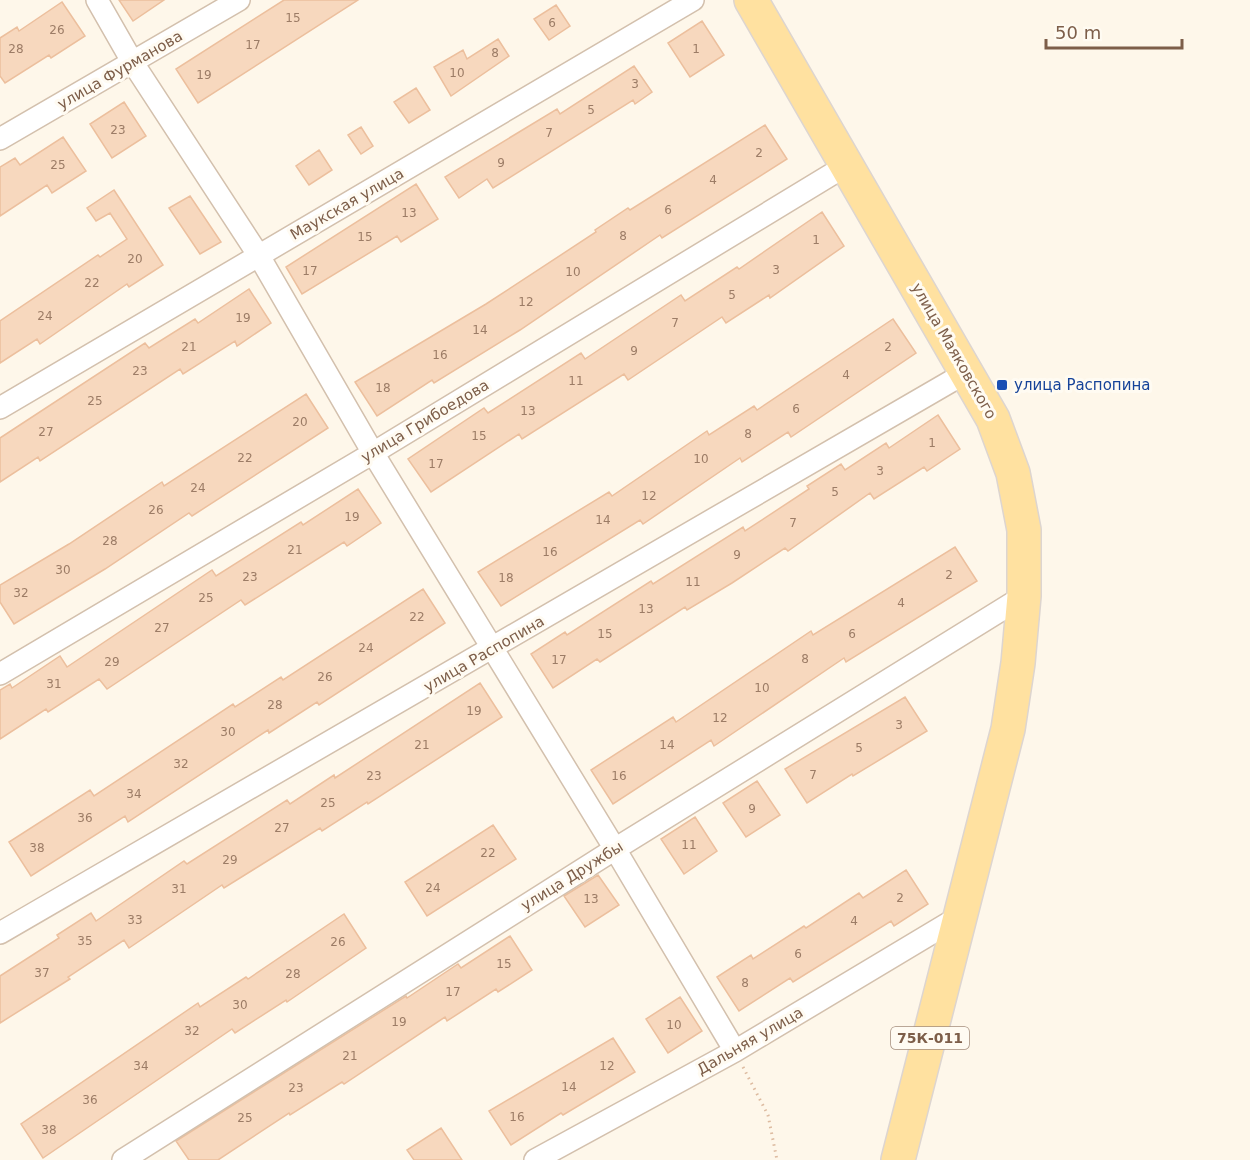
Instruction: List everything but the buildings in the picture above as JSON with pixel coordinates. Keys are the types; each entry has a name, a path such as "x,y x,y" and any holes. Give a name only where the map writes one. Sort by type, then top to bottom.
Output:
{"main road":[{"name":"улица Маяковского","path":"751,0 967,372 993,419 1013,472 1024,530 1024,596 1008,729 962,915"},
{"name":"75К-011","path":"898,1160 962,915"}],"street":[{"path":"97,0 134,63 259,256 373,453 615,849 735,1051"},
{"name":"улица Фурманова","path":"0,139 239,0"},
{"name":"Маукская улица","path":"0,408 693,0"},
{"name":"улица Грибоедова","path":"0,674 373,453 847,165"},
{"name":"улица Распопина","path":"0,933 492,650 967,372"},
{"name":"улица Дружбы","path":"123,1160 615,849 1024,596"},
{"name":"Дальняя улица","path":"534,1160 735,1051 962,915"}],"path":[{"path":"735,1051 768,1115 777,1160"}],"place":[{"name":"улица Распопина","path":"1002,385"}]}
